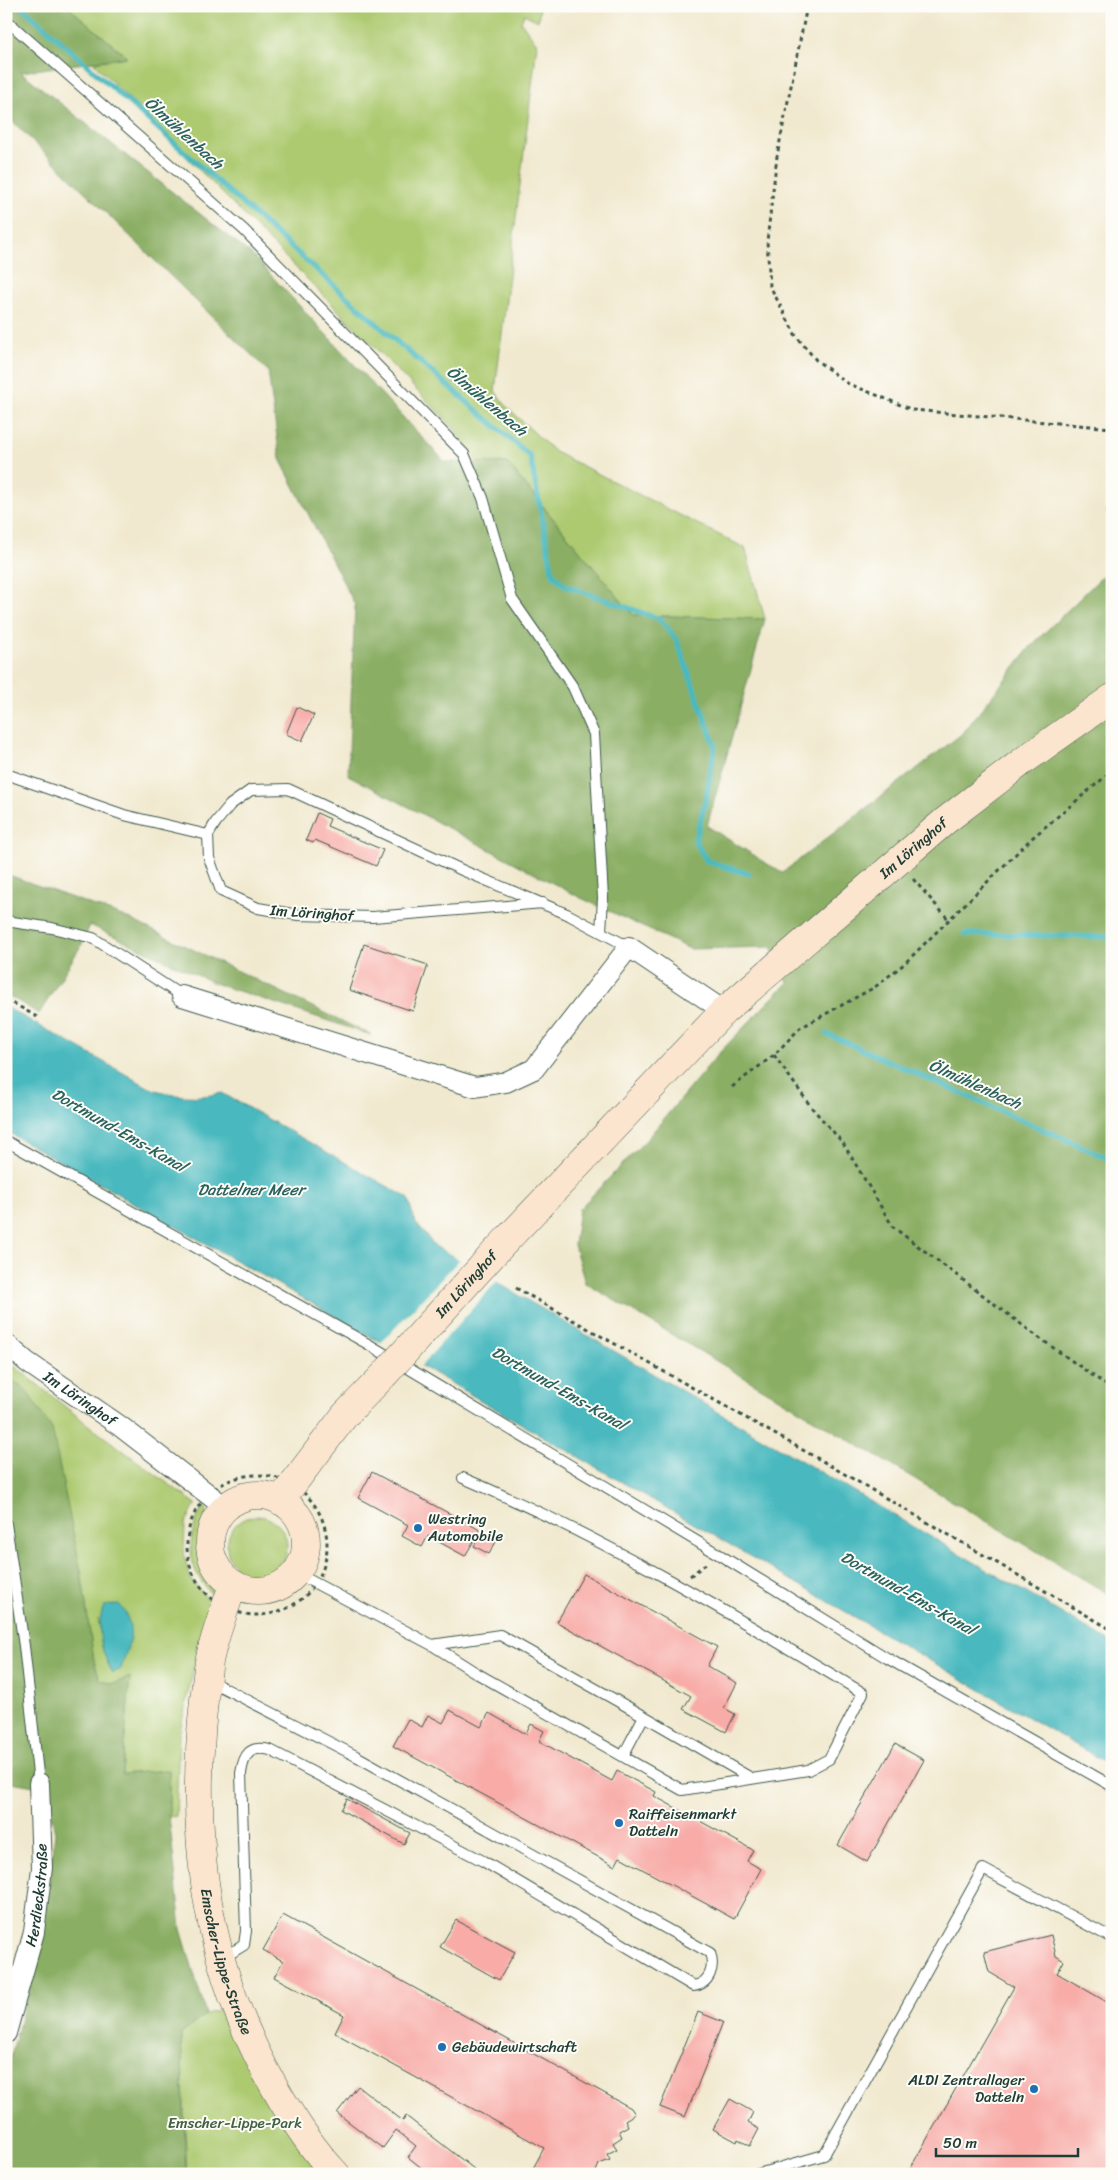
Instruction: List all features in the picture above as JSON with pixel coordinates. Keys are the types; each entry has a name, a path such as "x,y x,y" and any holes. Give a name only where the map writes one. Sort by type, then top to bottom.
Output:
{"street":[{"name":"Im Löringhof","path":"286,1493 345,1415 383,1376 498,1249 724,1011 896,862 1023,761 1112,698"},
{"path":"182,996 475,1088 506,1082 534,1069 629,947 724,1011"},
{"name":"Im Löringhof","path":"6,1344 26,1362 120,1426 217,1501"},
{"path":"286,1493 303,1525 306,1542 304,1558 306,1578 239,1600 212,1557 210,1539 215,1522 217,1501 286,1493"},
{"name":"Emscher-Lippe-Straße","path":"203,1723 216,1684 239,1600"},
{"name":"Emscher-Lippe-Straße","path":"239,1600 208,1666 197,1809 200,1851 208,1910 220,1959 258,2058 288,2111 323,2161 336,2174"},
{"name":"Herdieckstraße","path":"6,2033 34,1932 42,1868 38,1783"}],"lane":[{"path":"6,20 244,230 464,454 484,498 512,599 573,687 594,734 603,898 601,931"},
{"path":"1112,511 1112,516"},
{"path":"6,774 124,815 208,835 230,805 251,790 288,789 464,872 542,903 601,931 629,947"},
{"name":"Im Löringhof","path":"208,835 209,858 221,891 258,908 298,915 372,917 542,903"},
{"path":"6,921 52,928 93,938 182,996"},
{"path":"6,1141 368,1344 718,1554 886,1658 1112,1786"},
{"path":"306,1578 432,1645 478,1674 682,1790 808,1770 829,1759 863,1693 680,1584 509,1498 463,1478"},
{"path":"6,1524 24,1646 38,1783"},
{"path":"432,1645 500,1635 751,1778"},
{"path":"216,1684 356,1756 710,1953 712,1969 710,1976 701,1985 694,1986 483,1861 270,1750 259,1748 253,1749 245,1758 241,1773 246,1931 244,1945 220,1959"},
{"path":"623,1756 644,1716"},
{"path":"758,2174 824,2154 983,1869 1112,1938"}],"path":[{"path":"807,6 777,156 766,241 770,286 796,336 816,360 848,383 913,410 1112,428"},
{"path":"732,1087 774,1055 800,1028 874,988 904,964 1032,838 1112,771"},
{"path":"896,862 949,920"},
{"path":"6,999 37,1017"},
{"path":"774,1055 812,1108 843,1143 893,1227 1038,1337 1112,1389"},
{"path":"516,1288 832,1467 1112,1630"},
{"path":"247,1475 276,1478 286,1493 306,1494 320,1509 328,1535 326,1566 306,1578 303,1598 282,1611 265,1616 239,1600 209,1598 196,1579 188,1560 191,1521 217,1501 233,1478 247,1475"},
{"path":"680,1584 718,1554"}],"green space":[{"path":"6,6 67,6 127,57 21,72 253,256 445,462 507,463 633,615 765,619 707,826 782,873 963,733 1032,645 1112,567 1112,1596 585,1283 574,1245 579,1209 646,1140 719,1053 788,982 771,947 690,949 581,898 348,775 355,605 280,459 268,371 6,115"},
{"path":"67,6 540,6 538,21 524,14 521,22 537,44 495,391 507,407 555,452 745,548 765,619 633,615 507,463 478,463 453,427 93,62 127,57"},
{"path":"6,874 125,917 371,1035 214,983 90,925 82,944 39,1014 6,994"},
{"path":"13,1365 92,1428 196,1504 185,1524 184,1556 191,1580 211,1603 204,1622 179,1735 176,1817 169,1816 169,1770 122,1774 130,1677 113,1684 100,1679 94,1661 81,1572 69,1518 8,1377","holes":["98,1619 114,1673 107,1662"]},
{"path":"6,1375 25,1389 52,1429 81,1572 94,1661 100,1679 113,1684 130,1677 122,1774 169,1770 169,1816 181,1929 206,2014 181,2034 186,2174 6,2174 6,2075 40,1945 55,1833 45,1788 6,1781"},
{"path":"204,1503 208,1518 203,1531 201,1550 204,1563 215,1587 216,1599 198,1576 191,1554 194,1530"},
{"path":"251,1516 263,1516 274,1521 282,1529 287,1540 285,1558 274,1571 263,1576 251,1576 240,1571 232,1563 227,1552 227,1540 232,1529 240,1521"},
{"name":"Emscher-Lippe-Park","path":"235,2006 333,2174 187,2174 181,2034 206,2014"}],"water":[{"name":"Dattelner Meer","path":"6,1007 150,1088 186,1096 222,1093 408,1198 415,1222 435,1246 1112,1643 1112,1766 361,1331 6,1131"},
{"path":"119,1604 128,1620 130,1635 121,1669 113,1673 105,1657 100,1623 104,1606"}],"pier":[{"path":"460,1259 497,1281 419,1368 379,1345"}],"building":[{"path":"297,707 314,715 302,741 286,734"},
{"path":"317,813 330,819 327,826 383,850 376,866 315,840 313,843 306,840"},
{"path":"364,944 428,965 413,1011 349,990"},
{"path":"372,1472 480,1530 465,1556 428,1536 422,1547 402,1536 408,1525 358,1498"},
{"path":"482,1532 497,1540 489,1554 474,1546"},
{"path":"584,1574 717,1647 707,1666 737,1683 724,1708 735,1714 726,1732 683,1709 691,1696 557,1622"},
{"name":"Raiffeisenmarkt Datteln","path":"450,1710 481,1727 489,1713 526,1734 531,1724 544,1731 539,1741 612,1781 617,1771 656,1792 654,1796 753,1850 747,1861 761,1869 734,1919 620,1857 615,1866 393,1746 408,1719 422,1727 428,1715 443,1723"},
{"path":"895,1744 924,1760 867,1862 838,1845"},
{"path":"347,1799 410,1833 404,1844 341,1810"},
{"name":"Gebäudewirtschaft","path":"283,1915 631,2108 635,2114 625,2120 628,2126 619,2131 622,2137 613,2143 617,2149 607,2154 610,2160 599,2164 595,2174 530,2174 544,2148 335,2033 344,2015 274,1977 283,1961 263,1950"},
{"path":"456,1920 515,1952 499,1980 440,1947"},
{"name":"ALDI Zentrallager Datteln","path":"1051,1935 1056,1956 1064,1961 1057,1973 1112,2005 1112,2174 907,2174 1014,1987 989,1972 984,1952"},
{"path":"698,2012 723,2022 685,2117 660,2107"},
{"path":"358,2086 403,2121 406,2116 474,2169 470,2174 429,2174 408,2157 416,2146 396,2130 383,2148 337,2113"},
{"path":"730,2099 753,2112 748,2123 759,2129 750,2146 738,2139 737,2142 713,2129"}],"waterway":[{"name":"Ölmühlenbach","path":"21,6 404,348 530,456 553,574 566,586 660,619 677,641 715,746 706,798 695,842 707,861 749,874"},
{"name":"Ölmühlenbach","path":"965,934 1112,937"},
{"name":"Ölmühlenbach","path":"827,1034 1112,1160"}],"place":[{"name":"Westring Automobile","path":"418,1528"},
{"name":"Raiffeisenmarkt Datteln","path":"619,1823"},
{"name":"Gebäudewirtschaft","path":"442,2047"},
{"name":"ALDI Zentrallager Datteln","path":"1034,2089"}],"water label":[{"name":"Dortmund-Ems-Kanal","path":"119,1130"},
{"name":"Dortmund-Ems-Kanal","path":"559,1388"},
{"name":"Dortmund-Ems-Kanal","path":"908,1593"}]}
